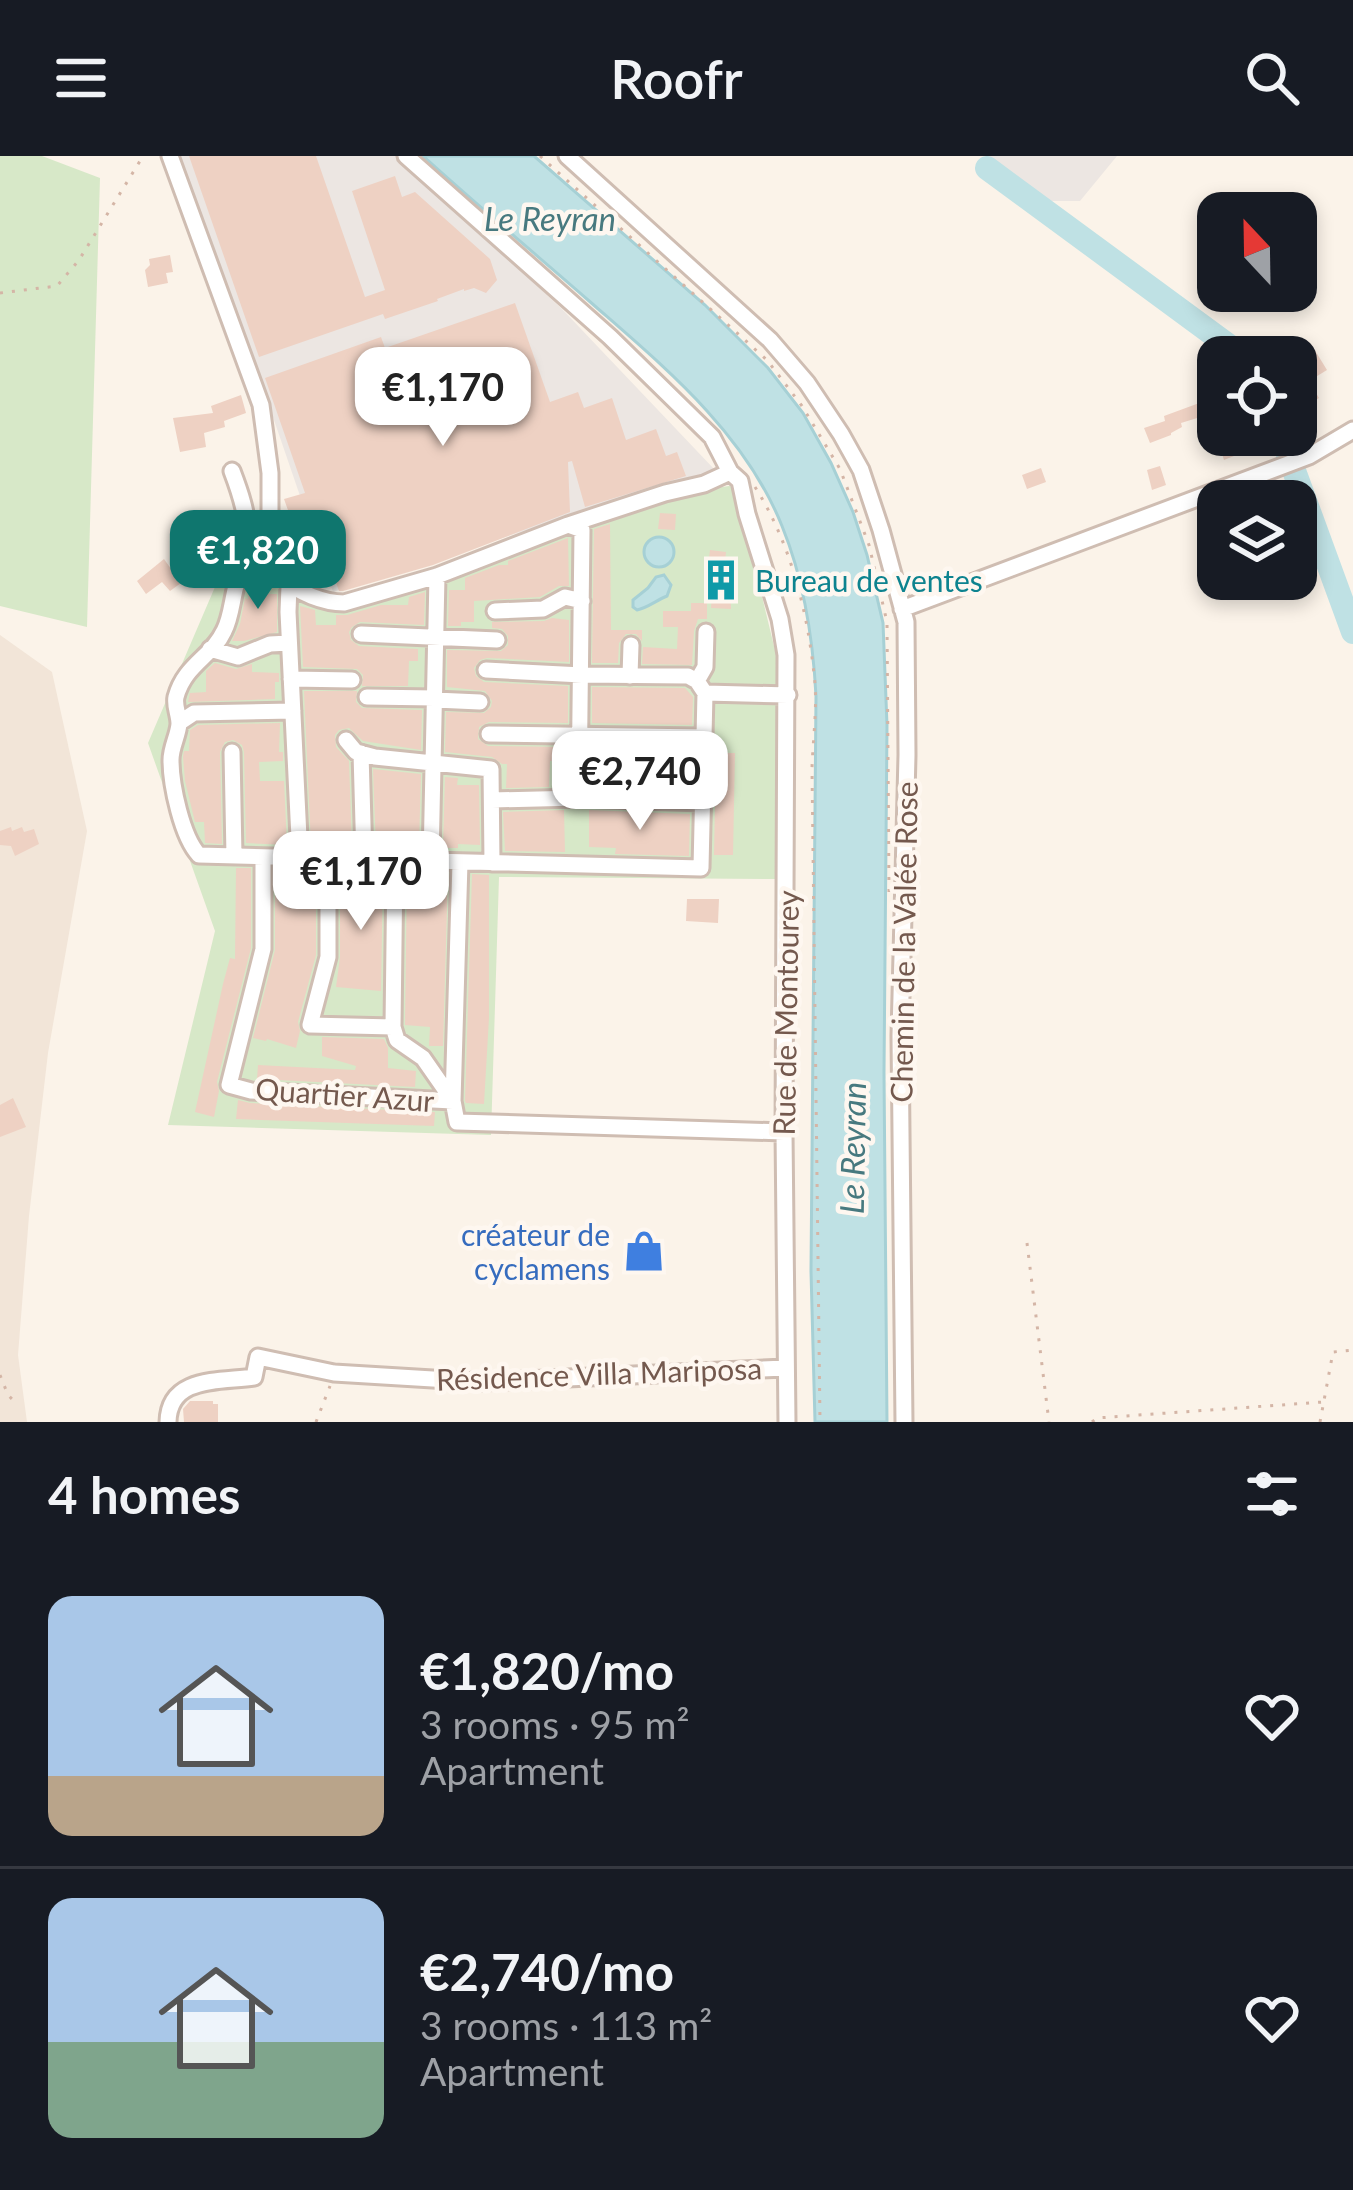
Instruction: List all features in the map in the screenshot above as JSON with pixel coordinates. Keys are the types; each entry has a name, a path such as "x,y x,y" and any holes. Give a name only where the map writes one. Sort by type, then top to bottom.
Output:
{"street":[{"path":"170,156 261,404 270,473 270,559"},
{"name":"Rue de Montourey","path":"406,156 677,400 712,437 730,472 740,481 780,620 788,695 787,1422"},
{"name":"Chemin de la Valée Rose","path":"567,156 770,340 807,383 861,470 906,622 900,1036 904,1422"},
{"path":"902,609 1291,462 1353,430"},
{"path":"232,471 245,505 246,555 224,631 192,665 175,701 179,723 171,760 188,840 199,855 701,868 701,687 706,632"},
{"path":"300,858 287,582 331,603 344,603 437,576 568,524 730,472"},
{"path":"568,524 582,530 579,798"},
{"path":"431,861 437,576"},
{"path":"495,611 543,609 565,597 582,601"},
{"path":"361,634 497,640"},
{"path":"210,649 238,657 270,644 290,643"},
{"path":"630,676 631,645"},
{"path":"486,670 688,676 701,687 788,695"},
{"path":"291,679 352,680"},
{"path":"367,697 480,702"},
{"path":"179,723 194,713 293,711"},
{"path":"488,734 704,736"},
{"path":"346,740 356,752 491,770 492,862"},
{"path":"232,752 234,856"},
{"path":"361,753 364,859"},
{"path":"492,800 703,802"},
{"name":"Quartier Azur","path":"263,857 263,949 230,1085 251,1091 453,1101 460,862"},
{"path":"328,858 328,957 310,1025 394,1027"},
{"path":"395,860 397,1040 423,1058 453,1101 457,1122 784,1132"},
{"name":"Résidence Villa Mariposa","path":"168,1422 171,1402 181,1391 254,1377 258,1357 334,1373 482,1382 784,1368"}],"path":[{"path":"540,156 767,361 802,406 840,470 869,544 887,622 889,906"},
{"path":"0,293 57,286 79,260 140,161"},
{"path":"752,482 772,514 794,572 815,677 812,768 820,1422"},
{"path":"1028,1243 1049,1422"},
{"path":"1320,1422 1333,1352 1353,1350"},
{"path":"316,1422 334,1373"},
{"path":"0,1376 16,1403"},
{"path":"1092,1422 1323,1402"}],"shaded area":[{"path":"177,156 397,156 562,309 715,470 333,592"},
{"path":"985,156 1117,156 1080,201 1032,201"},
{"path":"0,635 52,672 87,831 48,1053 29,1216 18,1355 27,1422 0,1422"}],"green space":[{"path":"0,156 42,156 100,178 87,627 0,606"},
{"path":"735,485 781,675 778,879 499,877 491,1135 168,1125 215,931 148,743 230,552 281,566 326,608 660,497"}],"water":[{"name":"Le Reyran","path":"423,156 534,156 705,305 768,368 803,413 853,512 883,623 887,725 887,1422 815,1422 811,1271 816,696 806,610 790,546 746,460 699,402"},
{"path":"659,537 670,541 674,552 670,563 659,567 648,563 644,552 648,541"},
{"path":"664,575 671,585 667,596 641,609 633,607 633,600"}],"building":[{"path":"189,156 316,156 365,297 385,290 352,191 395,176 402,197 415,192 490,259 497,280 486,293 464,289 385,319 383,314 259,357"},
{"path":"170,255 173,272 166,273 168,283 148,287 145,270 149,259"},
{"path":"515,303 550,402 578,392 584,408 612,398 626,440 656,429 666,456 677,452 686,476 585,507 572,461 568,462 570,512 433,565 343,591 339,591 324,548 293,559 293,554 284,555 282,545 293,542 284,499 305,493 265,378 381,337 385,348"},
{"path":"1317,354 1327,370 1317,376"},
{"path":"241,395 246,413 224,421 225,427 204,433 206,447 180,452 173,418 213,413 211,406"},
{"path":"1197,404 1197,418 1150,443 1144,428 1165,421 1164,416"},
{"path":"1160,466 1166,485 1152,490 1147,470"},
{"path":"1041,468 1046,482 1027,489 1022,475"},
{"path":"660,513 676,514 675,530 658,529"},
{"path":"610,524 611,630 642,630 642,641 636,634 626,634 619,643 618,663 592,663 594,529"},
{"path":"568,538 569,586 540,597 474,601 474,622 448,626 449,590 465,590 465,578"},
{"path":"710,550 726,552 724,572 730,572 731,609 711,608 714,567 708,566"},
{"path":"164,559 181,583 170,591 162,582 146,594 137,581"},
{"path":"251,577 268,577 267,594 277,594 277,632 232,641 248,599"},
{"path":"425,592 424,625 360,622 349,632 359,646 418,649 418,661 409,661 408,686 362,686 363,675 357,669 303,667 300,606 315,610 316,625 336,625 336,615 381,605 408,605 409,597"},
{"path":"691,603 707,603 707,619 698,619 694,631 692,665 642,664 643,647 677,649 678,627 663,627 663,611 691,611"},
{"path":"569,620 569,662 487,658 474,668 484,682 568,686 568,723 489,722 479,727 478,739 488,746 568,747 567,762 550,761 549,787 506,788 507,764 492,757 445,752 446,712 484,713 492,701 485,691 447,687 447,650 501,651 508,645 508,636 492,628 492,622"},
{"path":"215,663 236,669 252,664 252,672 279,673 275,699 188,702 190,693 206,692 206,671"},
{"path":"592,687 685,688 693,697 692,725 592,723"},
{"path":"304,691 357,691 356,702 362,708 422,710 421,750 363,741 349,728 335,735 336,747 349,761 352,847 311,846"},
{"path":"280,723 283,761 259,762 260,781 284,781 287,845 246,843 244,752 233,740 225,742 220,752 222,844 205,843 204,822 195,822 185,781 183,757 189,751 190,730 198,725"},
{"path":"592,747 692,749 691,765 676,764 675,789 591,786"},
{"path":"716,753 735,753 733,855 714,855"},
{"path":"373,769 421,774 419,845 376,847"},
{"path":"445,777 458,778 457,785 479,785 480,845 443,848"},
{"path":"564,810 565,852 505,851 503,812"},
{"path":"589,810 690,814 689,856 615,854 616,848 589,847"},
{"path":"11,827 12,831 34,829 39,844 15,856 11,846 0,845 0,831"},
{"path":"236,868 251,868 251,948 217,1082 214,1117 195,1112 223,984 230,958 235,959"},
{"path":"275,869 316,870 316,955 296,1048 253,1038 275,950"},
{"path":"340,871 355,871 355,885 370,885 370,871 383,872 381,991 336,987"},
{"path":"407,872 448,873 443,1046 429,1046 430,1027 405,1025"},
{"path":"472,874 489,875 484,1104 465,1101"},
{"path":"687,899 719,899 718,923 686,921"},
{"path":"322,1037 384,1039 388,1068 416,1071 415,1087 257,1079 258,1065 355,1070 356,1066 322,1056"},
{"path":"13,1098 26,1127 0,1137 0,1105"},
{"path":"238,1100 435,1112 434,1126 236,1119"},
{"path":"190,1401 218,1404 218,1422 184,1422 183,1409"}],"waterway":[{"path":"987,168 1215,336"},
{"path":"1289,456 1353,632"}],"place":[{"name":"Bureau de ventes","path":"721,580"},
{"name":"créateur de cyclamens","path":"644,1251"}]}
